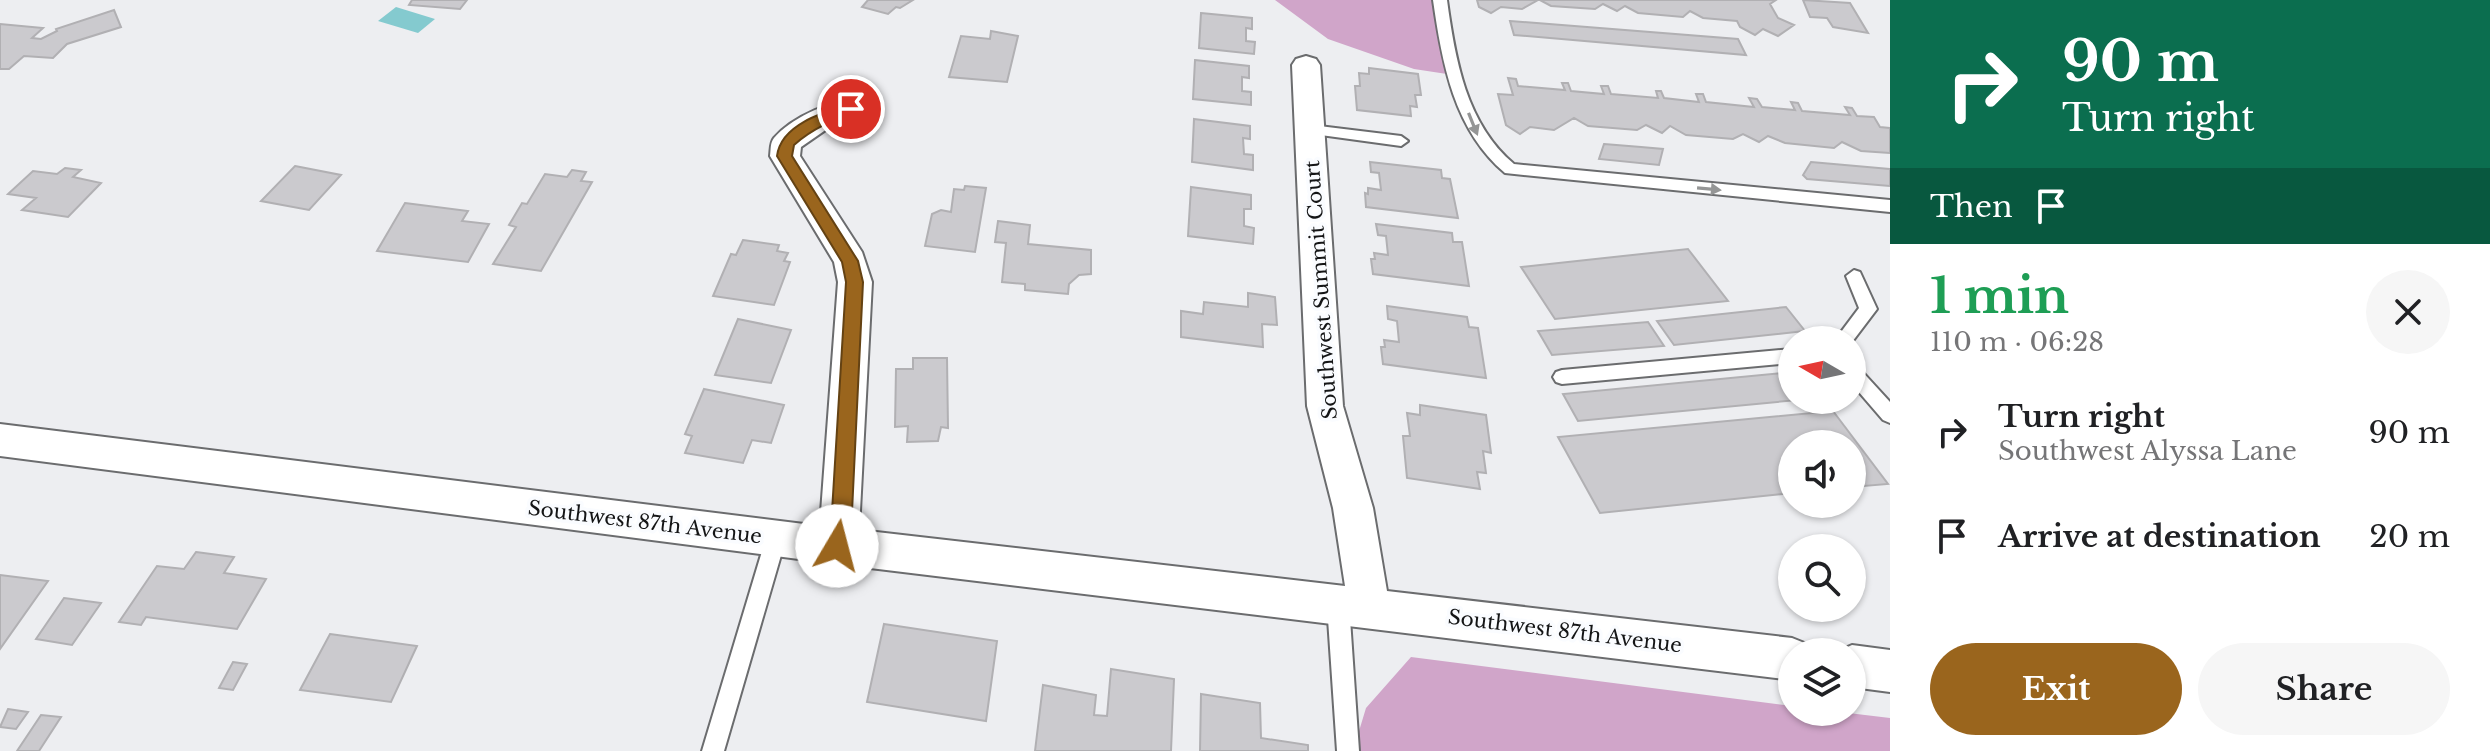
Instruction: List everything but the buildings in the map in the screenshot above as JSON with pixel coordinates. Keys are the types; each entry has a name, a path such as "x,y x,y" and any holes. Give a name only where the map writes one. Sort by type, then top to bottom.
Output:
{"street":[{"name":"Southwest Summit Court","path":"1306,65 1325,406 1353,508 1353,606"},
{"path":"837,546 842,512 855,282 850,261 785,156 786,143 798,133 825,117 851,109"},
{"name":"Southwest 87th Avenue","path":"0,440 837,546 1778,657"},
{"path":"1866,668 1890,671"}],"lane":[{"path":"1440,0 1449,50 1471,121 1481,143 1495,160 1510,169 1890,206"},
{"path":"1311,130 1401,141"},
{"path":"1854,276 1868,309 1855,326"},
{"path":"1562,377 1778,357"},
{"path":"1866,388 1890,415"},
{"path":"713,751 776,538"},
{"path":"1348,751 1353,606"}],"shaded area":[{"path":"1275,0 1446,0 1460,76 1414,69 1328,39"},
{"path":"1411,657 1778,704 1778,726 1866,726 1866,715 1890,718 1890,751 1353,751 1366,708"}],"water":[{"path":"396,7 435,19 418,33 378,21"}],"route":[{"path":"837,546 842,512 855,282 850,261 785,156 786,143 798,133 825,117 851,109"}]}
